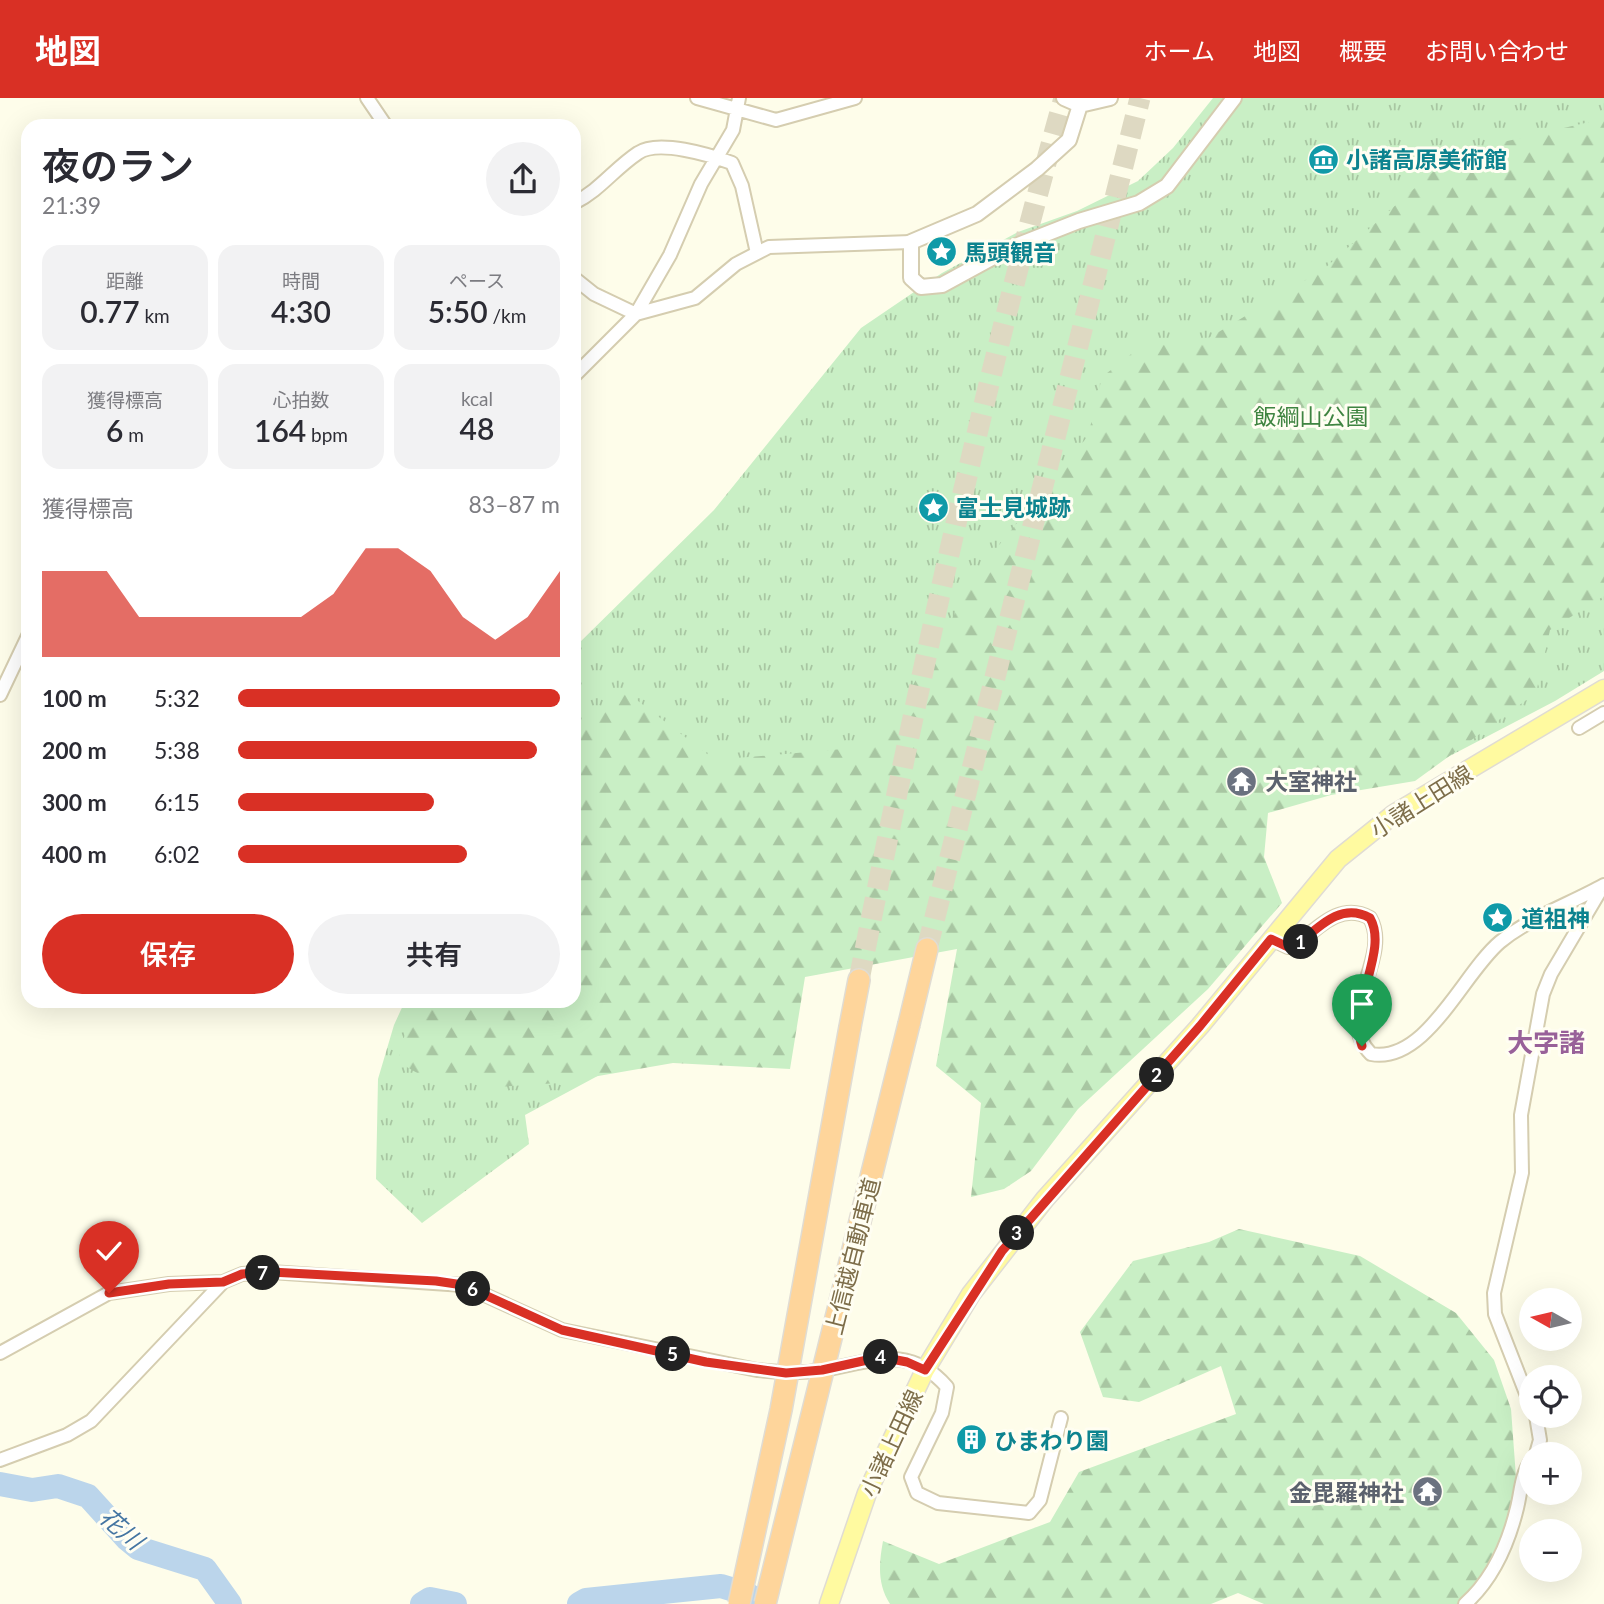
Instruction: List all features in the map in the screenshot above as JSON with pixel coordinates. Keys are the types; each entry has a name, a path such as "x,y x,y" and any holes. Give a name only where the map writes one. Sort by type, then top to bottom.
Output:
{"highway":[{"name":"上信越自動車道","path":"765,1604 927,949"},
{"name":"上信越自動車道","path":"740,1604 781,1410 859,980"}],"main road":[{"name":"小諸上田線","path":"829,1604 867,1493 925,1370 1002,1251 1200,1026 1338,859 1374,828 1604,689"}],"street":[{"path":"367,98 381,119"},
{"path":"697,98 738,103 776,120 855,98"},
{"path":"1064,98 1080,105 1110,98"},
{"path":"911,242 912,278 921,287 942,285 1008,249 1079,221 1139,203 1167,186 1234,98"},
{"path":"581,369 636,314 670,255 701,184 733,130 738,103"},
{"path":"581,284 594,294 636,314 695,298 736,264 769,247 911,242 977,214 1037,169 1069,140 1080,105"},
{"path":"581,200 596,192 640,150 667,147 717,158 732,163 742,186 757,253"},
{"path":"0,695 21,651"},
{"path":"1579,728 1604,713"},
{"path":"1271,939 1288,947 1296,946 1333,916 1345,912 1370,918 1374,936 1360,1002 1359,1035 1362,1046 1371,1054 1389,1055 1418,1038 1435,1023 1498,944 1604,885"},
{"path":"1519,1375 1495,1314 1494,1293 1522,1173 1521,1115 1543,994 1551,974 1604,885"},
{"path":"0,1353 109,1293 169,1284 223,1282 242,1274 271,1272 436,1281 463,1285 562,1330 706,1362 786,1373 822,1370 881,1357 907,1362 925,1370 947,1387 942,1413 911,1477 913,1488 927,1500 1029,1513 1040,1500 1061,1418"},
{"path":"0,1460 67,1435 91,1421 223,1282"},
{"path":"1465,1604 1484,1585 1503,1552 1519,1497"}],"green space":[{"name":"飯綱山公園","path":"1213,98 1604,98 1604,671 1555,701 1421,771 1007,856 525,1115 529,1144 422,1223 376,1179 378,1079 402,1008 581,1008 581,641 714,510 861,328 942,273 1018,232 1077,211 1138,181 1173,148"},
{"name":"飯綱山公園","path":"1604,115 1604,596 1550,630 1536,693 1415,781 1331,795 1268,813 1264,857 1282,903 1208,989 1078,1109 1031,1171 1004,1189 971,1197 981,1103 936,1066 957,949 805,977 790,1069 673,1063 558,1083 497,1087 469,1077 426,1078 398,1062 411,1008 581,1008 581,726 625,691 715,760 877,746 986,561 1088,436 1102,377 1140,347 1207,339 1324,269 1444,162 1490,145 1598,120"},
{"path":"1239,1229 1360,1256 1456,1313 1494,1360 1511,1409 1517,1491 1500,1569 1470,1604 1264,1604 1238,1593 1211,1604 890,1604 880,1573 883,1541 939,1564 1050,1522 1079,1472 1236,1414 1221,1366 1139,1402 1103,1397 1080,1332 1133,1261 1209,1242"}],"waterway":[{"name":"花川","path":"0,1484 32,1490 58,1486 88,1496 138,1548 205,1569 230,1604"},
{"name":"花川","path":"579,1604 586,1600 721,1586 747,1594 762,1604"},
{"name":"花川","path":"422,1604 430,1599 455,1604"}],"tunnel":[{"path":"859,980 953,537 1006,317 1064,98"},
{"path":"927,949 1140,98"}],"place":[{"name":"小諸高原美術館","path":"1323,159"},
{"name":"馬頭観音","path":"941,252"},
{"name":"富士見城跡","path":"933,507"},
{"name":"大室神社","path":"1242,781"},
{"name":"道祖神","path":"1498,918"},
{"name":"ひまわり園","path":"971,1440"},
{"name":"金毘羅神社","path":"1427,1492"}],"district":[{"name":"大字諸","path":"1546,1042"}],"route":[{"path":"109,1293 169,1284 223,1282 242,1274 271,1272 436,1281 463,1285 481,1292 562,1330 706,1362 786,1373 822,1370 881,1357 907,1362 925,1370 971,1294 1002,1251 1200,1026 1271,939 1288,947 1296,946 1333,916 1345,912 1363,914 1370,918 1374,925 1373,949 1357,1021 1362,1046"}]}
